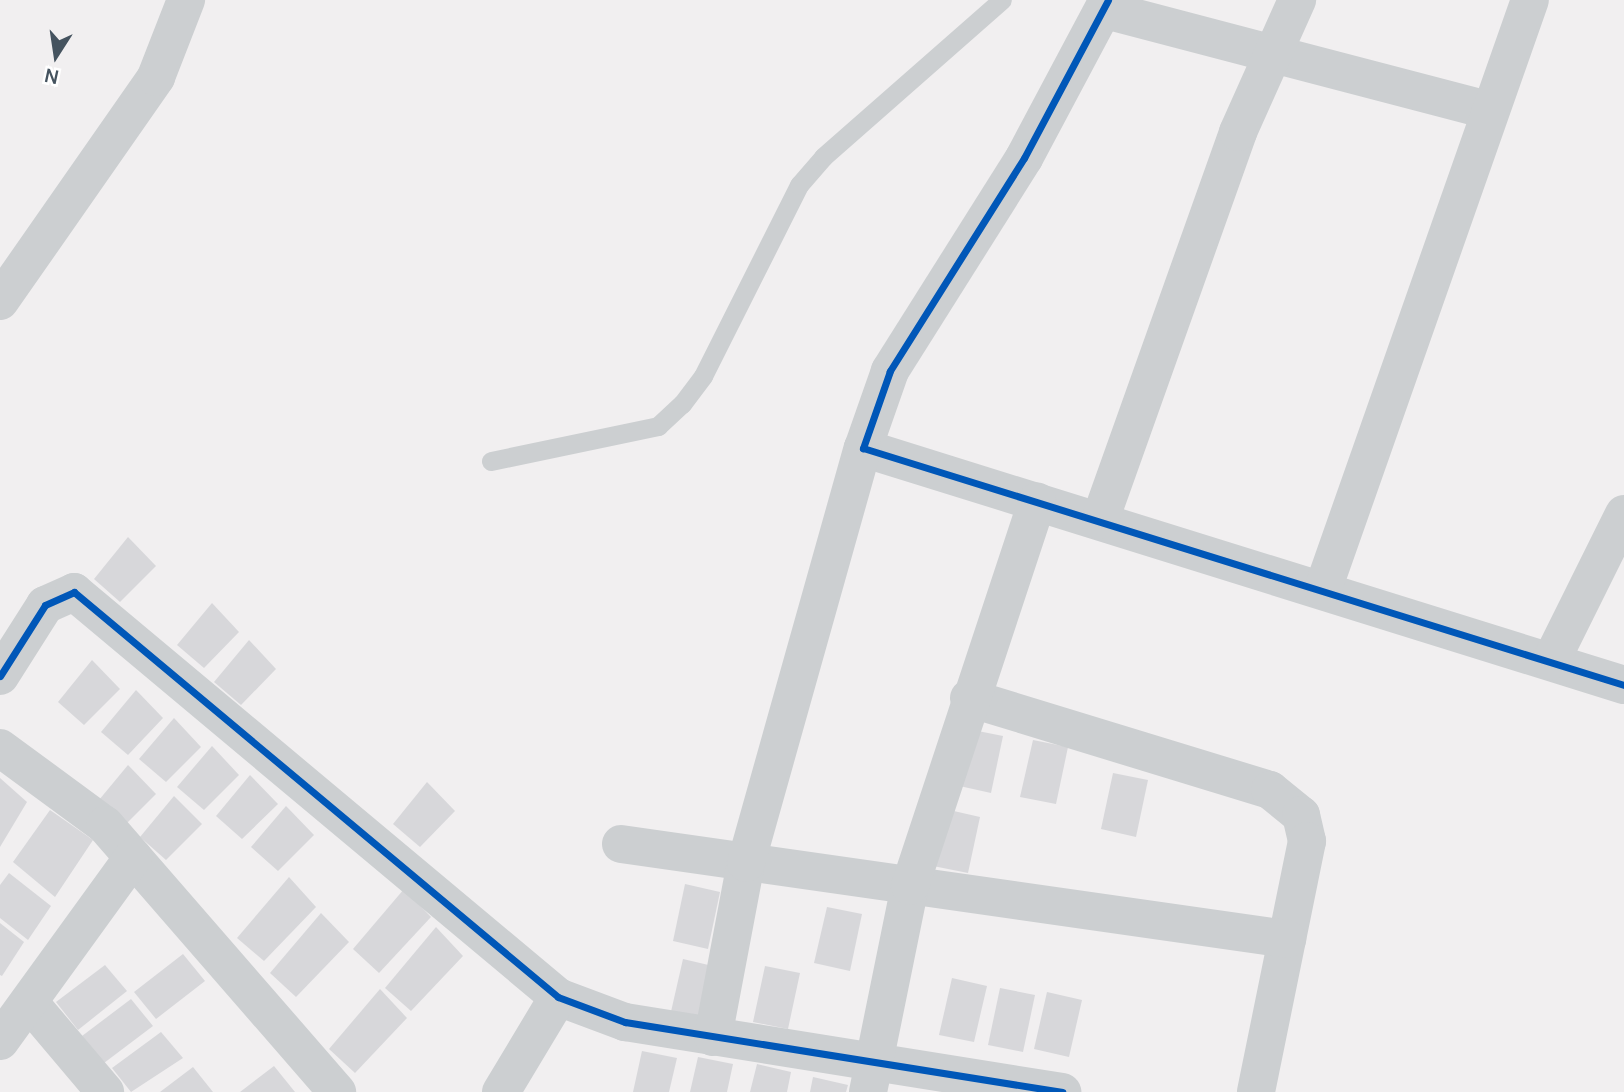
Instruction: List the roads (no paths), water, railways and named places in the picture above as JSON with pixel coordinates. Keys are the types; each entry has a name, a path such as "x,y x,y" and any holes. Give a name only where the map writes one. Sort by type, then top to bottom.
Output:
{"street":[{"path":"0,301 156,77 186,0"},
{"path":"1100,520 1270,54 1297,0"},
{"path":"1323,589 1530,0"},
{"path":"713,1037 746,863 863,448 890,371 1024,158 1107,5 1270,54 1490,111"},
{"path":"863,448 1323,589 1624,685"},
{"path":"871,1077 910,886 969,698 1037,501"},
{"path":"1551,662 1624,514"},
{"path":"0,676 45,605 74,592 90,601 558,997 625,1022 713,1037 871,1077 1062,1092"},
{"path":"969,698 1289,801 1301,816 1307,841 1256,1092"},
{"path":"0,748 105,825 337,1092"},
{"path":"621,844 1287,939"},
{"path":"0,1041 133,858"},
{"path":"501,1092 558,997"},
{"path":"29,1002 105,1092"}],"lane":[{"path":"491,461 658,426 682,404 703,376 799,185 823,157 1002,0"}]}
